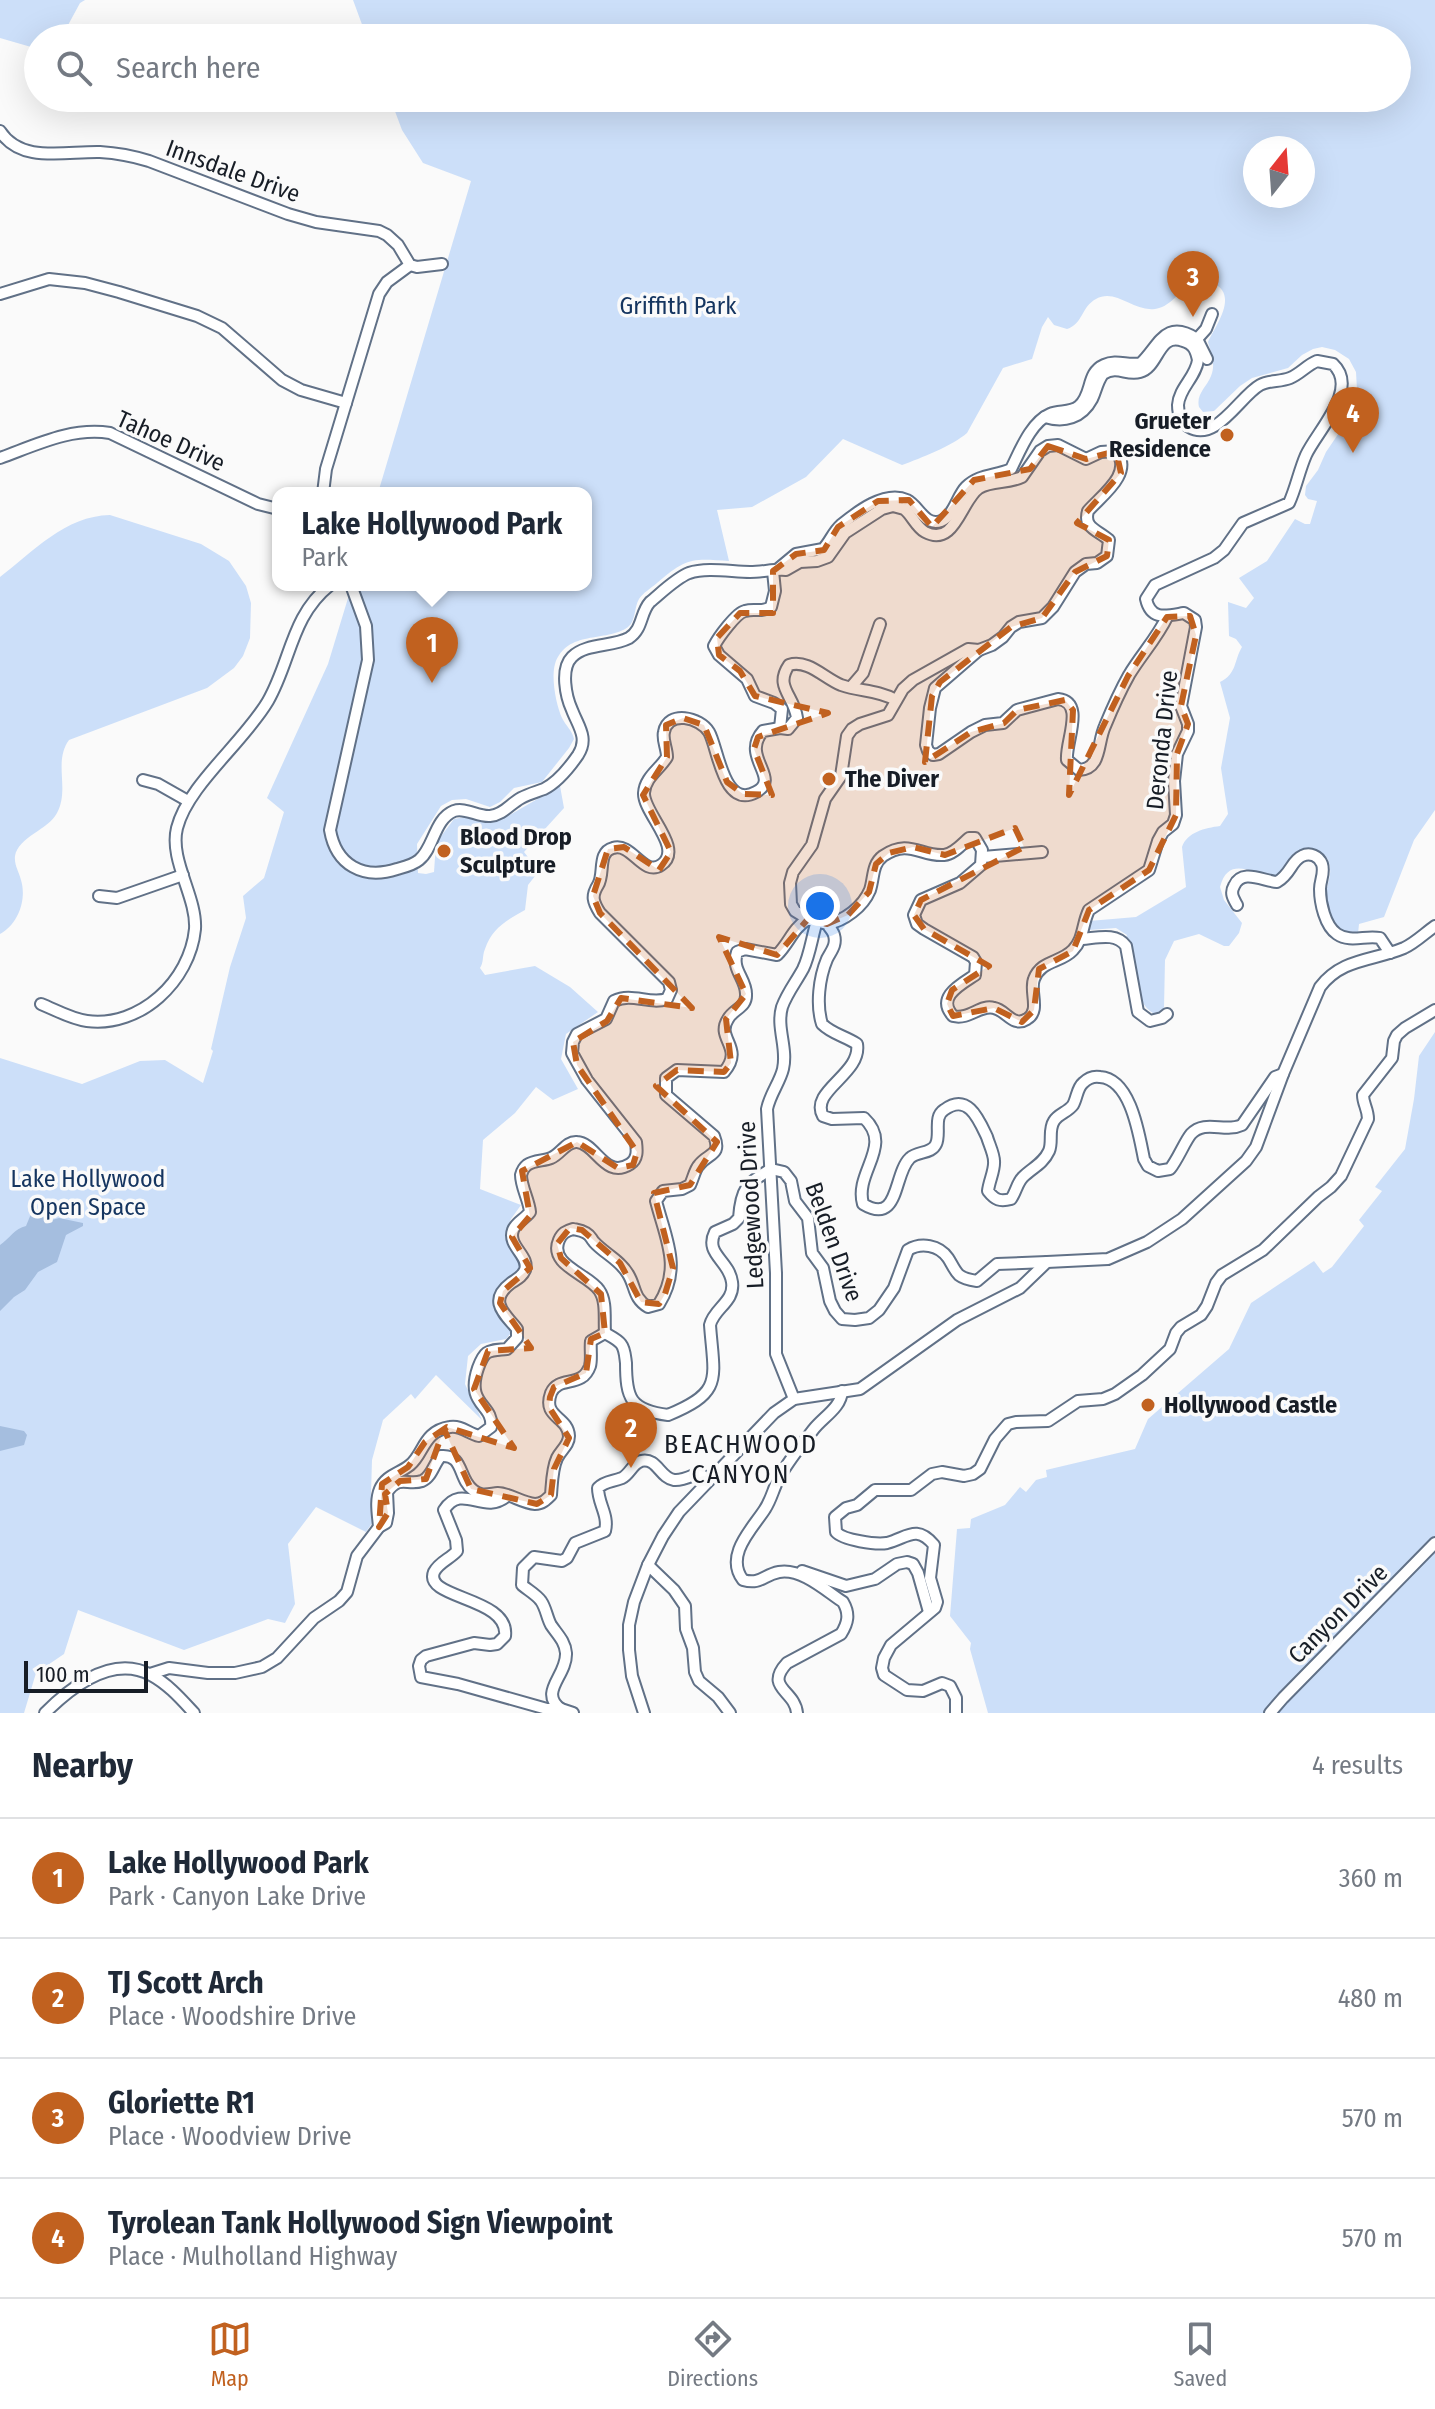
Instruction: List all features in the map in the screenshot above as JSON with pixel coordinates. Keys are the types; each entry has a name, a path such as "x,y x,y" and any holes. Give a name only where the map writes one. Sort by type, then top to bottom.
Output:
{"street":[{"name":"Innsdale Drive","path":"0,131 18,148 30,152 127,155 288,214 316,222 379,231 398,245 410,265"},
{"path":"324,487 326,469 379,294 387,282 410,265 442,264"},
{"path":"0,294 49,279 85,283 197,316 222,328 282,380 301,390 346,403"},
{"path":"1197,339 1206,329 1212,314"},
{"path":"1005,475 1035,426 1045,417 1080,405 1092,375 1105,364 1141,363 1157,341 1172,333 1185,333 1197,339 1207,359"},
{"path":"354,591 366,626 368,660 332,814 331,838 346,862 363,872 384,873 411,864 423,856 451,812 460,810 487,816 500,813 523,797 550,786 561,776 583,744 583,734 569,703 566,677 567,665 572,657 582,651 630,637 638,629 650,603 691,573 786,570 800,562 817,561 828,557 845,533 888,507 904,509 921,530 941,534 952,527 975,492 1005,475 1032,467 1040,451 1048,446 1058,445 1086,459 1101,452 1116,451 1123,464 1121,473 1088,511 1086,518 1087,524 1109,540 1107,556 1075,572 1053,607 1042,618 1019,622 1011,627 1003,637 979,650 935,688 926,745 933,755 939,754 985,725 1003,723 1017,710 1058,699 1065,700 1073,710 1067,760 1079,770 1086,770 1097,760 1103,729 1128,676 1167,617 1152,612 1146,599 1155,585 1214,558 1224,550 1243,523 1289,503 1307,454 1331,416 1341,389 1340,373 1328,362 1317,361 1291,377 1260,384 1214,427 1198,430 1189,428 1181,420 1178,409 1180,396 1198,360 1192,345 1172,340 1163,345 1142,372 1115,369 1103,374 1090,404 1075,417 1063,420 1045,417"},
{"name":"Tahoe Drive","path":"0,458 67,434 87,431 110,433 258,504 272,508"},
{"path":"1005,475 1022,477 1025,471"},
{"path":"776,570 771,607 763,612 748,610 740,613 717,638 714,646 719,655 747,679 755,696 782,709 780,728"},
{"path":"41,1004 86,1021 125,1018 143,1010 174,981 184,965 195,928 176,831 188,801 254,722 270,698 297,627 313,600 323,591"},
{"name":"Deronda Drive","path":"1082,939 1089,910 1149,870 1158,841 1173,824 1176,815 1174,781 1177,754 1188,731 1181,706 1196,627 1195,620 1184,613 1167,617"},
{"path":"851,687 863,673 880,624"},
{"path":"979,650 968,649 932,667 903,689 888,715 852,729 847,736 841,776 825,799 812,845 793,872 790,883 791,904 795,911 817,921 834,935 834,947 823,971 818,1014 827,1030 851,1039 858,1049 851,1067 821,1099 819,1109 823,1116 832,1119 864,1118 876,1134 876,1144 861,1191 863,1204 878,1210 888,1206 908,1159 932,1150 937,1144 938,1118 941,1111 951,1107 962,1105 977,1115 994,1161 988,1191 999,1201 1004,1201 1011,1199 1020,1181 1047,1154 1054,1120 1072,1105 1084,1081 1103,1076 1124,1093 1144,1159 1148,1166 1158,1171 1170,1169 1182,1153 1190,1134 1204,1127 1234,1129 1242,1125 1275,1077 1283,1074"},
{"path":"379,1527 377,1498 382,1484 408,1467 425,1442 447,1427 456,1426 479,1436 491,1427 491,1417 477,1399 474,1389 483,1356 488,1351 507,1349 517,1338 517,1329 503,1315 500,1297 526,1267 512,1237 516,1225 526,1219 530,1212 521,1178 525,1167 551,1158 568,1144 577,1142 588,1145 597,1157 618,1168 628,1166 635,1160 636,1142 587,1080 572,1053 577,1034 606,1019 614,1001 628,996 657,1002 667,999 671,990 669,982 600,913 593,896 602,877 603,857 608,849 624,847 644,865 653,868 660,866 669,855 669,848 643,795 646,784 667,757 663,733 666,725 683,718 704,725 710,733 727,782 743,794 752,794 761,790 765,783 754,749 755,743 763,731 788,729 797,718 793,702 783,686 782,677 789,665 800,663 832,680 880,692 896,700"},
{"path":"143,780 158,784 188,801"},
{"path":"150,1674 169,1668 235,1673 262,1667 277,1658 314,1618 347,1592 357,1556 379,1527 386,1523 387,1492 392,1485 400,1481 419,1482 426,1479 434,1462 441,1456 449,1455 458,1461 466,1483 479,1494 500,1493 537,1504 551,1495 557,1457 569,1438 563,1422 549,1407 550,1397 554,1387 578,1380 586,1373 591,1363 591,1341 605,1333 601,1294 597,1287 561,1258 557,1244 561,1236 573,1229 582,1230 630,1275 635,1295 641,1302 648,1307 659,1304 671,1280 673,1268 656,1201 663,1191 690,1185 698,1166 713,1155 717,1142 666,1095 666,1078 677,1070 724,1072 731,1063 733,1054 725,1035 726,1022 741,1008 746,994 734,962 737,952 745,949 777,955 787,945 797,926 817,921 839,922 863,901 869,892 876,864 889,853 913,847 945,855 969,838 975,838 979,843 983,857 976,871 960,883 921,900 914,915 917,924 973,957 976,962 975,975 952,990 947,998 948,1010 953,1016 968,1017 987,1007 1000,1009 1014,1021 1027,1020 1034,1010 1033,981 1039,969 1073,951 1082,939 1113,936 1126,946 1138,1012 1150,1021 1167,1014"},
{"path":"983,857 1042,852"},
{"path":"1237,905 1232,894 1240,878 1246,876 1277,882 1290,873 1299,858 1312,854 1319,857 1323,865 1320,889 1329,928 1345,938 1380,938 1390,953"},
{"path":"99,896 117,898 183,875"},
{"name":"Ledgewood Drive","path":"794,1399 776,1354 776,1273 767,1109 783,1070 779,1020 792,985 803,968 817,921"},
{"path":"644,1713 632,1676 629,1637 634,1602 648,1565 679,1512 774,1413 794,1399 860,1389 957,1320 1020,1288 1047,1262 1108,1259 1147,1242 1182,1219 1246,1161 1256,1147 1283,1074 1328,975 1342,966 1408,947 1435,926"},
{"path":"956,1713 956,1698 950,1686 942,1683 923,1691 907,1690 884,1675 882,1668 891,1645 935,1608 937,1602 930,1578 934,1545 921,1534 912,1533 886,1543 846,1539 836,1532 835,1517 875,1490 911,1490 932,1474 942,1472 964,1476 973,1474 980,1469 995,1439 1008,1424 1048,1421 1078,1401 1103,1399 1115,1394 1164,1357 1181,1327 1201,1315 1222,1275 1263,1250 1341,1176 1368,1119 1363,1095 1392,1058 1394,1041 1405,1028 1435,1010"},
{"name":"Belden Drive","path":"605,1333 623,1346 626,1388 632,1400 644,1410 668,1415 705,1395 713,1379 712,1317 729,1300 733,1290 732,1279 725,1264 712,1249 711,1240 715,1232 739,1218 741,1197 747,1187 771,1169 784,1172 791,1181 795,1201 808,1218 812,1253 823,1268 830,1301 842,1319 869,1318 879,1310 894,1288 908,1250 913,1247 932,1247 943,1252 959,1275 967,1280 977,1281 997,1264 1047,1262"},
{"path":"842,1391 837,1405 817,1425 789,1462 763,1512 747,1531 736,1567 743,1580 760,1581 781,1572 801,1571 846,1586 875,1579 897,1564 907,1562 913,1564 918,1573 929,1612"},
{"path":"573,1713 554,1704 551,1694 565,1664 565,1646 541,1600 522,1585 521,1576 527,1562 534,1557 562,1561 575,1543 605,1531 607,1517 599,1502 598,1488 603,1483 627,1475 641,1461 654,1464 673,1480 699,1473 709,1480"},
{"path":"507,1496 490,1504 467,1498 455,1498 449,1503 444,1510 457,1551 441,1563 433,1575 433,1582 438,1587 500,1617 504,1622 505,1636 497,1644 474,1643 426,1656 421,1660 421,1677 547,1709 561,1709"},
{"name":"Canyon Drive","path":"1270,1713 1435,1543"},
{"path":"648,1565 674,1590 685,1606 686,1629 693,1648 695,1672 699,1681 718,1697 730,1713"},
{"path":"797,1573 843,1602 848,1617 846,1626 835,1638 809,1650 781,1669 779,1683 795,1701 797,1713"},
{"path":"45,1713 82,1682 101,1672 129,1669 150,1674 175,1692 194,1713"}],"highlighted area":[{"path":"1048,446 1086,459 1116,451 1121,473 1077,523 1109,540 1107,556 1075,572 1042,618 1011,627 940,682 932,696 925,762 971,732 1004,723 1017,710 1065,700 1073,710 1069,795 1128,676 1167,617 1190,616 1196,635 1181,706 1188,724 1177,754 1176,815 1149,870 1089,910 1073,951 1039,969 1034,1010 1022,1022 994,1008 953,1016 947,1004 952,990 989,966 924,929 914,915 921,900 1024,847 1015,828 945,855 913,847 889,853 876,864 869,892 848,915 827,924 808,919 777,955 719,937 746,994 726,1019 731,1063 724,1072 677,1070 656,1086 717,1142 690,1185 654,1193 673,1268 659,1304 641,1302 620,1263 582,1230 570,1228 557,1244 561,1258 601,1294 605,1333 591,1339 586,1373 554,1387 550,1397 549,1407 569,1438 554,1469 551,1495 537,1504 471,1489 444,1429 447,1427 514,1448 474,1389 488,1351 531,1348 500,1303 503,1291 530,1268 512,1237 530,1216 522,1171 577,1142 618,1168 633,1165 637,1152 577,1065 573,1042 607,1021 621,998 692,1008 600,913 593,896 608,849 624,847 659,870 671,852 643,795 667,757 666,725 683,718 704,725 727,782 743,794 772,795 754,749 758,737 828,713 755,696 740,671 719,655 717,638 740,613 773,613 773,571 796,554 824,550 838,527 878,501 909,500 932,527 974,480 1030,469"},
{"path":"444,1429 426,1479 400,1481 385,1494 388,1513 379,1527 382,1484 408,1467 425,1442"}],"green space":[{"path":"0,0 85,0 80,3 69,24 24,24 24,45 0,38"},
{"name":"Griffith Park","path":"353,0 1435,0 1435,810 1414,840 1384,917 1359,924 1358,934 1342,931 1332,920 1327,896 1329,863 1319,851 1308,849 1296,852 1277,876 1243,869 1229,871 1220,887 1224,900 1242,923 1239,933 1229,946 1199,934 1174,941 1165,960 1164,1008 1158,1015 1150,1011 1139,995 1127,935 1116,928 1089,930 1089,921 1136,917 1186,887 1184,842 1197,832 1220,826 1228,814 1221,768 1230,718 1220,682 1232,671 1242,647 1229,636 1228,602 1246,608 1254,598 1239,578 1267,561 1295,519 1310,524 1317,501 1305,495 1306,486 1345,424 1357,390 1356,372 1349,359 1335,350 1322,347 1302,355 1288,368 1252,378 1214,411 1203,412 1199,407 1199,398 1213,367 1208,342 1225,302 1221,288 1211,282 1195,282 1167,304 1155,309 1103,296 1091,302 1076,323 1067,329 1054,325 1048,317 1032,359 1003,368 967,433 936,451 902,465 843,439 806,477 752,507 717,510 729,561 697,560 683,564 641,597 628,627 609,635 578,641 561,653 554,670 555,691 562,718 574,739 542,782 514,788 490,807 466,799 452,800 441,806 417,844 418,873 434,872 436,843 454,819 465,817 492,822 560,786 564,808 524,852 539,871 528,885 525,910 506,921 492,935 480,968 485,975 535,966 570,987 598,1012 566,1034 561,1059 578,1089 553,1100 536,1087 515,1113 483,1140 480,1189 521,1205 511,1219 505,1236 520,1260 521,1272 496,1306 511,1333 506,1339 481,1344 468,1356 465,1384 482,1420 436,1375 415,1399 411,1394 383,1420 372,1460 371,1494 375,1519 366,1532 316,1507 288,1544 295,1604 285,1623 268,1619 184,1650 78,1610 64,1654 36,1673 24,1713 0,1713 0,1058 82,1084 140,1061 165,1060 203,1083 213,1051 230,967 246,918 243,896 264,878 284,812 267,798 328,664 350,591 592,591 592,487 380,487 471,181 423,163 402,130 395,112 1411,112 1411,24 362,24"},
{"path":"110,515 201,544 229,561 246,586 251,603 250,638 234,668 207,688 69,740 62,757 61,804 53,819 17,849 15,859 23,888 22,903 12,924 0,934 0,577 64,528 79,521"},
{"path":"1435,1032 1435,1713 988,1713 971,1643 950,1616 957,1529 970,1528 971,1519 1005,1505 1020,1487 1026,1492 1036,1480 1047,1477 1046,1470 1135,1449 1148,1419 1229,1349 1251,1303 1314,1261 1323,1273 1332,1267 1364,1226 1359,1220 1382,1191 1375,1187 1405,1149 1419,1056"}],"shaded area":[{"path":"33,1209 48,1221 59,1218 83,1223 83,1226 66,1235 57,1262 38,1272 25,1290 0,1311 0,1245 15,1231 26,1226"},
{"path":"0,1426 24,1431 27,1435 24,1445 0,1451"}],"place":[{"name":"Gloriette R1","path":"1193,317"},
{"name":"Grueter Residence","path":"1227,435"},
{"name":"Tyrolean Tank Hollywood Sign Viewpoint","path":"1353,453"},
{"name":"Lake Hollywood Park","path":"432,683"},
{"name":"The Diver","path":"829,779"},
{"name":"Blood Drop Sculpture","path":"444,851"},
{"name":"Hollywood Castle","path":"1148,1405"},
{"name":"TJ Scott Arch","path":"631,1468"}],"district":[{"name":"BEACHWOOD CANYON","path":"741,1459"}],"park label":[{"name":"Lake Hollywood Open Space","path":"88,1193"}]}
